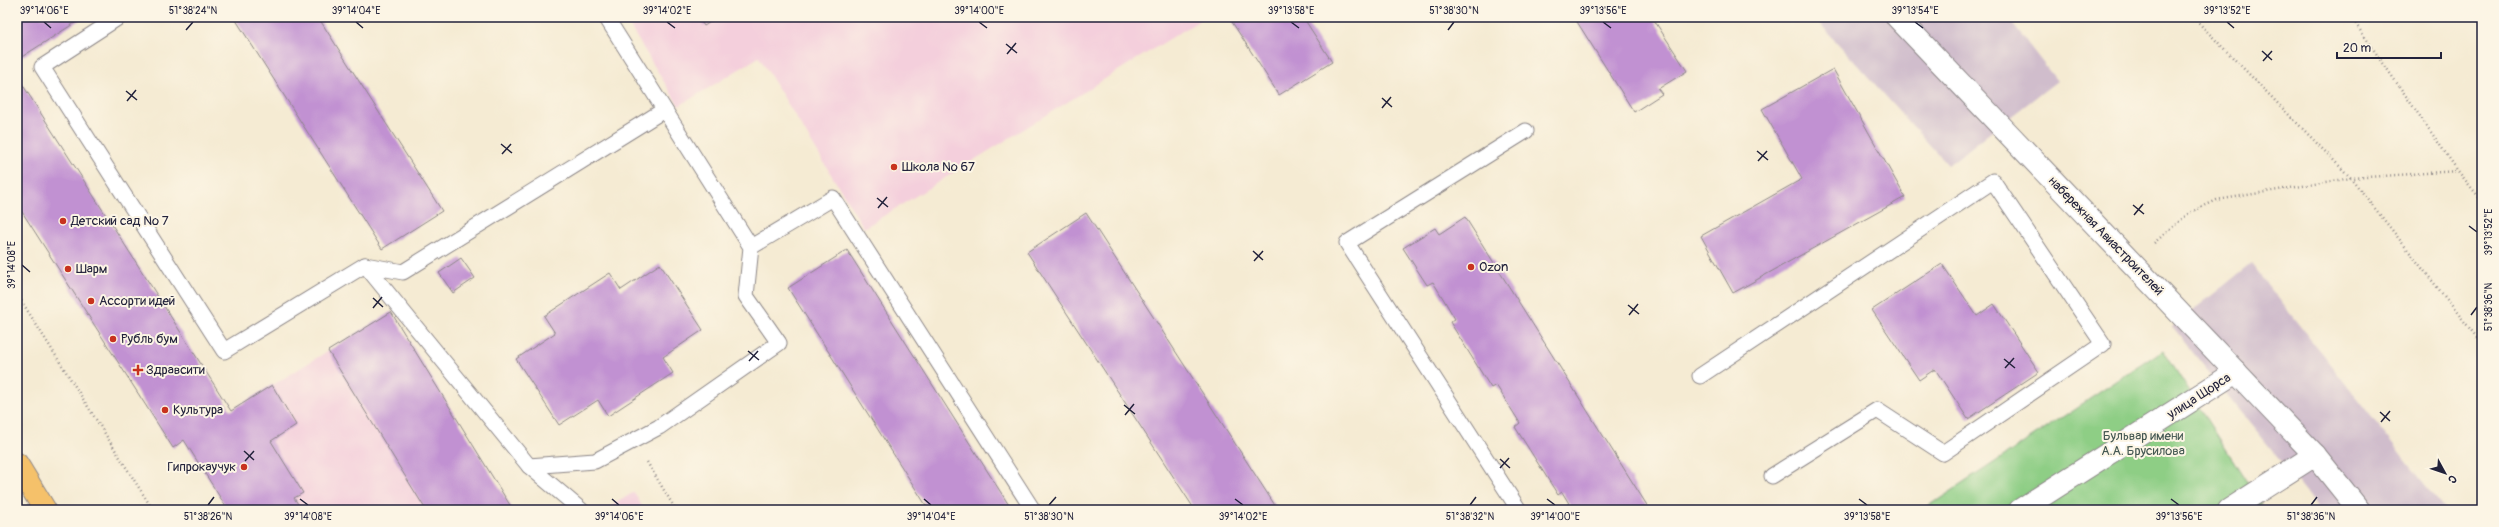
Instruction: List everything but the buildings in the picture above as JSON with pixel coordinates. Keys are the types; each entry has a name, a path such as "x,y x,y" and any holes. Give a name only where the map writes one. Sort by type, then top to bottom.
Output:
{"main road":[{"path":"17,464 45,510"}],"street":[{"name":"набережная Авиастроителей","path":"1897,17 2315,456 2360,510"},
{"name":"улица Щорса","path":"2020,510 2236,372"},
{"path":"2229,510 2315,456"}],"lane":[{"path":"119,17 42,66 224,351 364,265 404,272 664,110"},
{"path":"529,466 595,461 660,428 779,343 746,296 751,247 606,17"},
{"path":"1519,510 1347,243 1526,131"},
{"path":"1700,376 1993,181 2103,344 1943,452 1877,410 1772,476"},
{"path":"751,247 832,198 1033,510"},
{"path":"364,265 529,466 580,510"}],"path":[{"path":"2193,17 2352,178 2482,344"},
{"path":"2351,17 2458,171 2482,202"},
{"path":"2131,263 2189,213 2217,200 2352,178 2458,171"},
{"path":"17,294 154,510"},
{"path":"635,440 676,510"}],"shaded area":[{"name":"Школа № 67","path":"624,17 1205,17 864,228 759,57 679,106"},
{"path":"1814,17 2007,17 2057,81 1948,165"},
{"path":"2251,264 2445,510 2321,510 2172,327"},
{"path":"391,312 513,510 228,510 184,440"},
{"path":"634,492 644,510 605,510"}],"green space":[{"name":"Бульвар имени А.А. Брусилова","path":"2163,350 2261,504 2251,510 1923,510"}],"place":[{"name":"Школа № 67","path":"894,167"},
{"name":"Детский сад № 7","path":"63,221"},
{"name":"Ozon","path":"1471,267"},
{"name":"Шарм","path":"68,269"},
{"name":"Ассорти идей","path":"91,301"},
{"name":"Рубль бум","path":"113,339"},
{"name":"Здравсити","path":"138,370"},
{"name":"Культура","path":"165,410"},
{"name":"Гипрокаучук","path":"244,467"}]}
